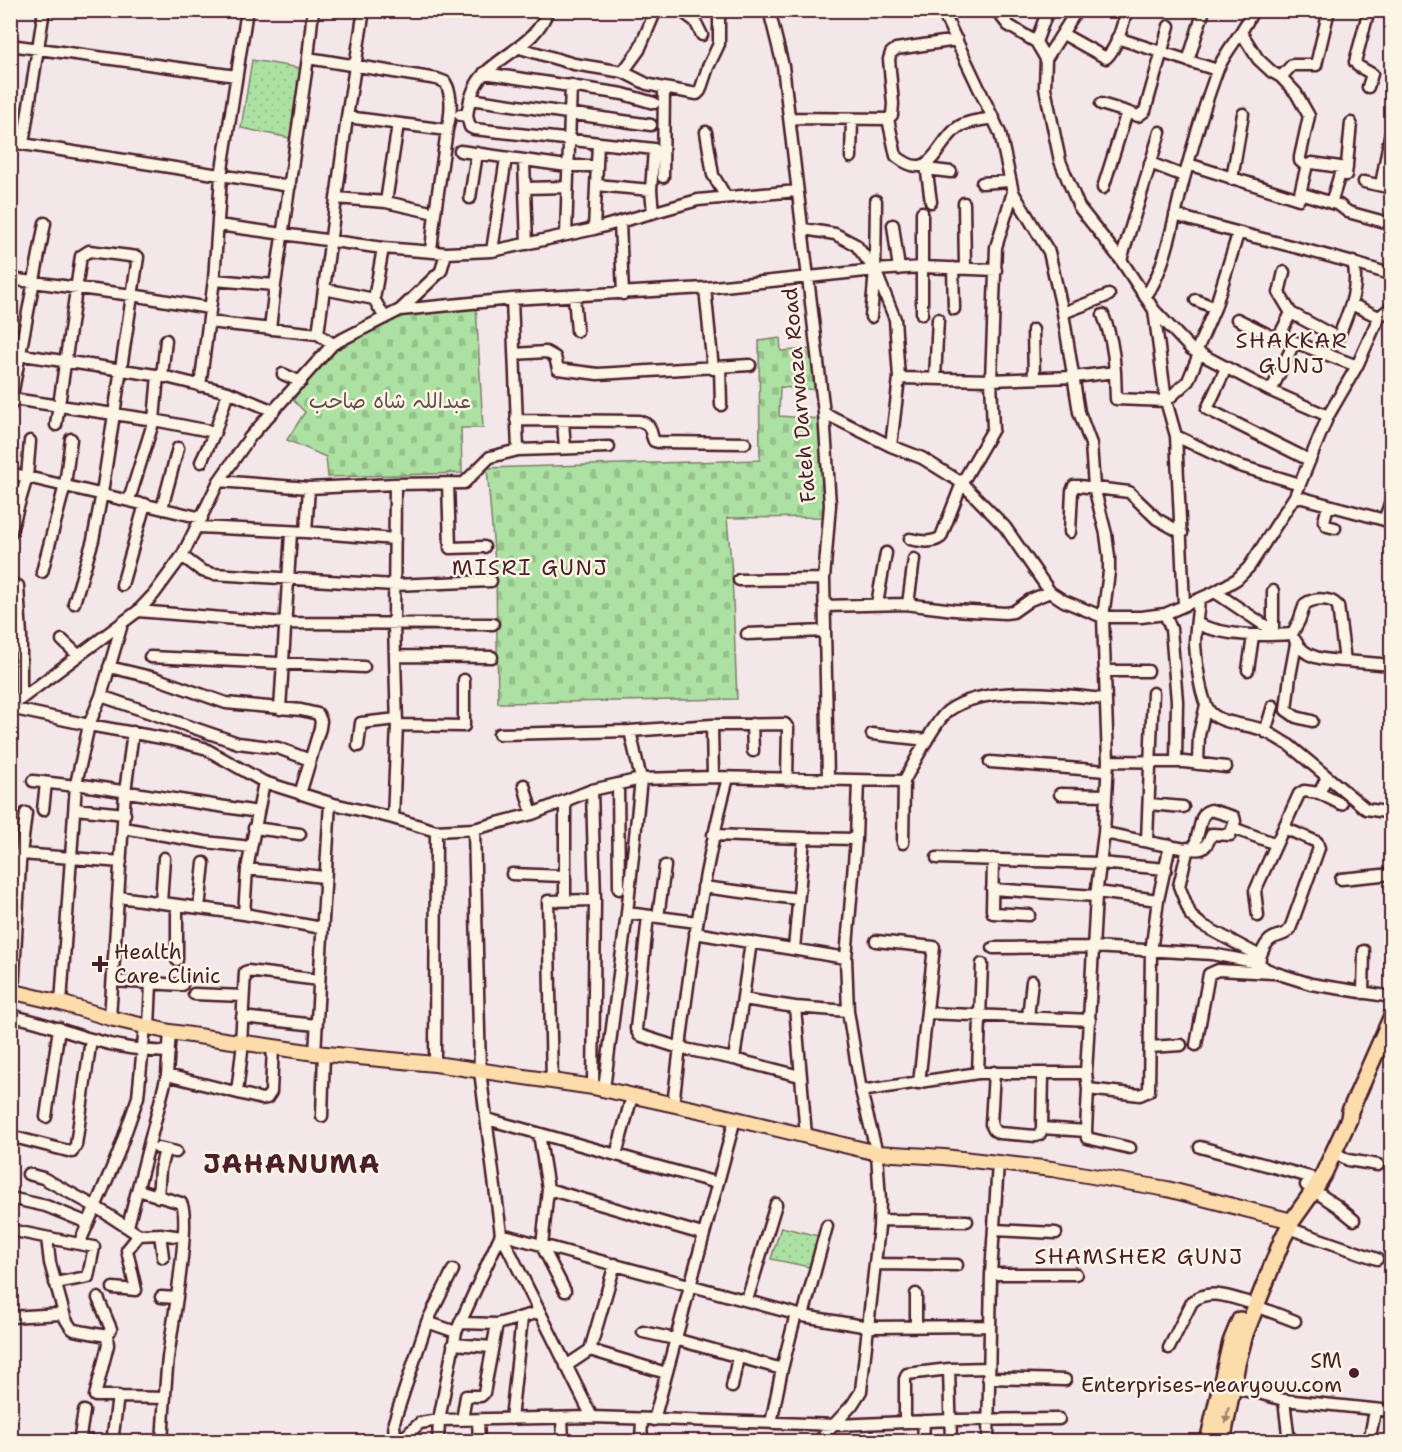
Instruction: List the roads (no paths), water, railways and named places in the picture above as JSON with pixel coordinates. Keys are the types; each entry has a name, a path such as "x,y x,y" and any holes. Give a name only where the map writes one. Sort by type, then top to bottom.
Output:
{"highway":[{"path":"1222,1442 1232,1342 1252,1304 1287,1222 1310,1184 1334,1152 1392,1016"},
{"path":"1310,1184 1341,1118 1350,1111"},
{"path":"1208,1442 1227,1388"}],"main road":[{"path":"12,991 170,1032 319,1053 435,1064 598,1088 877,1153 944,1157 1052,1169 1167,1189 1287,1222"}],"street":[{"path":"200,386 214,280 220,176 247,10"},
{"path":"270,329 313,10"},
{"path":"318,334 364,10"},
{"path":"548,10 545,21 520,48 484,73 470,99 467,116 470,127 654,149 651,190 653,213"},
{"path":"623,72 639,50 656,10"},
{"path":"680,10 695,21 702,35"},
{"path":"520,48 574,64 623,72 647,84 692,94 700,91 719,44 719,10"},
{"name":"Fateh Darwaza Road","path":"769,10 783,66 824,413 830,505 824,579 828,779"},
{"path":"942,10 1000,133 1013,192 1049,252 1064,313 1079,412 1091,444 1094,487 1106,534 1109,572 1103,617 1108,766 1104,833 1096,894 1086,1073 1088,1089 1086,1131 1089,1140 1130,1148"},
{"path":"996,10 1008,25 1036,42 1046,59"},
{"path":"1036,42 1048,10"},
{"path":"1077,10 1046,59 1045,88 1060,161 1079,207 1120,260 1154,310 1191,349 1271,391 1329,416"},
{"path":"1063,34 1104,58 1110,55 1127,10"},
{"path":"1188,61 1204,10"},
{"path":"1368,87 1372,74 1355,62 1369,10"},
{"path":"23,144 39,48 41,11"},
{"path":"1145,297 1154,285 1184,176 1217,70 1242,34 1252,11"},
{"path":"1281,77 1292,65 1316,65 1328,11"},
{"path":"1101,104 1138,116 1145,111 1169,26"},
{"path":"1242,34 1258,59 1281,77 1296,93 1309,116 1300,157 1300,161 1306,165"},
{"path":"1117,38 1217,70"},
{"path":"789,118 888,119 892,115 893,104 889,59 891,53 896,49 957,40"},
{"path":"10,45 236,76"},
{"path":"308,58 445,82 448,88 451,115 431,250"},
{"path":"484,73 623,94 654,103"},
{"path":"566,235 571,85"},
{"path":"663,177 664,88"},
{"path":"470,99 651,125"},
{"path":"1102,188 1127,112"},
{"path":"1232,179 1243,114"},
{"path":"451,115 467,116"},
{"path":"347,117 447,130"},
{"path":"931,202 926,167 958,126 994,118"},
{"path":"888,119 896,156 909,166 951,172"},
{"path":"851,157 852,120"},
{"path":"1331,203 1340,174 1346,175 1351,123"},
{"path":"387,202 398,124"},
{"path":"706,132 713,176 726,197"},
{"path":"1120,260 1160,132"},
{"path":"1364,182 1386,186 1390,136 1392,136"},
{"path":"10,142 290,186"},
{"path":"594,229 598,144"},
{"path":"460,151 567,166 597,166"},
{"path":"470,198 477,153"},
{"path":"492,251 506,158"},
{"path":"524,161 527,244"},
{"path":"1150,163 1184,176"},
{"path":"1306,165 1312,163 1347,168"},
{"path":"1188,164 1299,199 1306,165"},
{"path":"982,183 1009,181"},
{"path":"596,185 651,190"},
{"path":"525,188 567,187"},
{"path":"218,225 383,248 431,250 446,253 492,251 594,229 698,200 797,191"},
{"path":"909,539 929,542 941,537 962,483 993,429 991,380 996,247 1013,192"},
{"path":"1300,193 1339,205 1348,212 1392,224"},
{"path":"336,198 387,202 435,213"},
{"path":"871,317 875,270 876,201"},
{"path":"954,309 964,203"},
{"path":"922,212 922,314"},
{"path":"1175,215 1238,234 1353,262 1392,275"},
{"path":"620,222 623,294"},
{"path":"45,223 34,282 16,354 12,402 60,406 215,432"},
{"path":"893,225 899,269"},
{"path":"804,229 835,234 856,245 875,270 895,319 899,378 891,447"},
{"path":"1103,315 1112,340 1116,399 1166,401 1188,381 1215,308 1238,234"},
{"path":"383,248 374,298 385,318"},
{"path":"56,425 81,256 89,251 138,257 102,493 93,540 74,603"},
{"path":"10,707 138,611 154,594 182,556 219,482 250,437 302,382 333,344 400,310 441,272 446,253"},
{"path":"1284,272 1279,293 1291,313 1338,338 1351,304 1356,276 1353,262"},
{"path":"400,310 512,299 705,288 875,270 923,267 996,270"},
{"path":"10,279 209,308"},
{"path":"214,280 275,285"},
{"path":"705,288 721,405"},
{"path":"324,289 374,298"},
{"path":"1064,313 1109,295"},
{"path":"574,296 577,331"},
{"path":"512,299 518,450"},
{"path":"1196,300 1215,308"},
{"path":"1351,304 1379,317"},
{"path":"824,413 891,447 922,458 962,483 1005,527 1050,592 1064,601 1103,617 1141,617 1166,614 1215,592 1237,579 1249,567 1295,496 1329,416 1379,317 1392,307"},
{"path":"1154,310 1166,401 1176,436 1184,604"},
{"path":"1279,336 1291,313"},
{"path":"935,378 938,319"},
{"path":"1237,319 1271,336 1279,336 1356,366"},
{"path":"209,322 318,334 333,344"},
{"path":"1033,330 1034,378"},
{"path":"129,500 154,420 166,340"},
{"path":"1271,391 1294,343"},
{"path":"514,354 546,352 555,357 558,369 598,374 716,369 750,365"},
{"path":"16,354 160,375 228,392 274,411"},
{"path":"1226,368 1207,409 1309,460"},
{"path":"899,378 991,380 1074,377 1115,372"},
{"path":"283,374 302,382"},
{"path":"201,462 215,432 228,392"},
{"path":"516,420 639,421 647,423 654,441 662,443 745,443"},
{"path":"563,422 565,448"},
{"path":"1176,436 1237,465 1300,484"},
{"path":"42,572 65,485 71,440"},
{"path":"10,534 27,477 30,441"},
{"path":"219,482 309,488 464,483 490,457 518,450 609,447"},
{"path":"162,508 177,448"},
{"path":"10,472 162,508 200,522 291,533 306,532 395,539"},
{"path":"448,483 450,548 484,547"},
{"path":"393,818 397,722 394,625 395,484"},
{"path":"1070,532 1074,486 1129,492 1157,519 1182,533"},
{"path":"306,532 309,488"},
{"path":"1295,496 1388,521 1392,499"},
{"path":"122,585 145,504"},
{"path":"1328,506 1324,521 1335,528"},
{"path":"280,709 291,533"},
{"path":"877,604 886,553"},
{"path":"182,556 202,571 209,573 394,585 491,582"},
{"path":"908,604 914,559"},
{"path":"739,580 824,579"},
{"path":"10,585 18,586 16,635 21,698"},
{"path":"1273,591 1273,633"},
{"path":"824,606 908,604 1005,613 1012,612 1030,600 1050,592"},
{"path":"1215,592 1273,633 1294,639 1311,656 1392,665"},
{"path":"1199,599 1195,645 1206,705 1212,714 1265,732 1289,745 1366,809 1392,813"},
{"path":"1312,721 1296,717 1286,710 1294,639 1303,606 1307,602 1326,600 1338,606 1345,660"},
{"path":"138,611 285,623 493,624"},
{"path":"1166,614 1171,629 1178,701 1176,762"},
{"path":"61,1003 76,785 89,725 101,696 122,624"},
{"path":"1197,624 1211,629 1253,636 1273,633"},
{"path":"747,634 825,631"},
{"path":"1248,670 1253,636"},
{"path":"62,640 78,655"},
{"path":"395,656 492,657"},
{"path":"150,657 364,667"},
{"path":"109,667 156,678 226,703 315,712 320,717 320,728 300,794"},
{"path":"1104,671 1148,671"},
{"path":"358,746 361,723 397,722 464,726 464,680"},
{"path":"903,843 904,781 946,712 962,703 987,696 1031,692 1105,699"},
{"path":"1147,840 1153,693"},
{"path":"101,696 238,743 278,748 310,760"},
{"path":"1198,764 1199,735 1206,705"},
{"path":"1265,732 1273,706"},
{"path":"10,707 204,748 264,782 330,803 436,831 474,829 532,814 592,790 641,779 713,777 904,781"},
{"path":"500,734 630,731 783,723 786,725 787,780"},
{"path":"752,724 753,751"},
{"path":"712,725 713,777"},
{"path":"598,1088 627,913 641,779 630,731"},
{"path":"110,1018 125,792 133,732"},
{"path":"872,734 927,740"},
{"path":"990,762 1108,766 1176,762 1226,767"},
{"path":"1319,793 1327,777"},
{"path":"673,1105 695,933 712,835 728,778"},
{"path":"33,781 76,785 258,812"},
{"path":"818,1442 857,1399 861,1391 880,1220 877,1153 861,1091 848,1011 846,958 856,839 858,781"},
{"path":"244,914 247,869 264,782"},
{"path":"43,810 46,783"},
{"path":"618,784 619,889"},
{"path":"524,785 532,814"},
{"path":"592,790 598,1088"},
{"path":"1258,916 1255,892 1299,794 1304,791 1319,793 1341,804"},
{"path":"1060,794 1106,795"},
{"path":"565,801 565,902"},
{"path":"322,1116 316,1025 330,803"},
{"path":"1149,804 1183,807"},
{"path":"75,809 125,814"},
{"path":"1104,833 1147,840 1170,845 1191,849 1199,850 1204,847 1212,834 1228,836 1233,828 1234,817 1208,810 1202,818 1191,849 1179,886 1191,916 1260,960 1276,973"},
{"path":"12,991 18,859 26,813"},
{"path":"123,828 205,842 251,847"},
{"path":"254,828 300,834"},
{"path":"1233,828 1276,844"},
{"path":"1260,960 1272,939 1286,935 1290,929 1319,848 1317,842 1284,828"},
{"path":"474,829 480,1071 501,1234 591,1417"},
{"path":"435,1064 436,831"},
{"path":"712,835 856,839"},
{"path":"794,949 804,838"},
{"path":"1088,1089 1140,1095 1147,1093 1149,1087 1151,952 1158,900 1170,845"},
{"path":"161,903 164,858"},
{"path":"937,858 1100,863 1166,869"},
{"path":"18,859 121,862"},
{"path":"993,859 993,913 1029,915"},
{"path":"199,908 204,863"},
{"path":"665,866 653,916 636,1029 639,1035 680,1048 800,1076"},
{"path":"247,869 324,878"},
{"path":"512,874 564,876"},
{"path":"1341,879 1392,874"},
{"path":"703,887 798,899"},
{"path":"992,889 1096,894 1158,900"},
{"path":"119,897 244,914 322,928"},
{"path":"552,1081 549,901 596,900"},
{"path":"177,905 177,960"},
{"path":"627,913 697,922"},
{"path":"695,933 846,958"},
{"path":"876,941 934,947 919,1083"},
{"path":"734,1059 751,942"},
{"path":"993,948 1093,947 1212,954 1260,960"},
{"path":"1363,993 1364,951"},
{"path":"978,1073 982,1015 982,964"},
{"path":"237,1092 245,972 248,970 319,980"},
{"path":"1196,1045 1209,974 1218,970 1276,973 1311,984 1392,997"},
{"path":"113,981 182,985"},
{"path":"1028,1017 1032,981"},
{"path":"80,1242 96,1207 138,1097 151,984"},
{"path":"194,994 243,996"},
{"path":"743,999 795,1007 848,1011"},
{"path":"795,1007 806,1135"},
{"path":"927,1013 1090,1020"},
{"path":"10,1016 30,1019 91,1039 143,1051 169,1052"},
{"path":"242,1017 316,1025"},
{"path":"46,1117 59,1029"},
{"path":"128,1226 167,1075 170,1032"},
{"path":"10,1136 72,1152 76,1145 91,1039"},
{"path":"1150,1047 1181,1045"},
{"path":"167,1075 262,1099 269,1097 273,1047"},
{"path":"994,1072 991,1124 994,1130 999,1133 1036,1136 1040,1134 1042,1128 1043,1074"},
{"path":"861,1091 978,1073 1086,1073"},
{"path":"616,1155 632,1096"},
{"path":"487,1119 717,1183"},
{"path":"641,1442 666,1373 735,1119"},
{"path":"1042,1128 1086,1131"},
{"path":"539,1134 548,1189 543,1246 565,1291"},
{"path":"149,1146 176,1152"},
{"path":"1200,1147 1310,1184 1354,1220"},
{"path":"158,1197 160,1169 165,1150"},
{"path":"1334,1152 1348,1160 1378,1165"},
{"path":"988,1442 991,1274 998,1163"},
{"path":"28,1174 43,1178 96,1207 139,1235 160,1234 183,1237"},
{"path":"548,1189 702,1234"},
{"path":"138,1190 182,1204 184,1218 162,1442"},
{"path":"10,1198 46,1206 88,1223"},
{"path":"747,1300 776,1204"},
{"path":"880,1220 967,1221"},
{"path":"1287,1222 1377,1259"},
{"path":"771,1423 782,1369 827,1226"},
{"path":"10,1230 80,1242 95,1248 88,1277 55,1283"},
{"path":"994,1230 1056,1233"},
{"path":"160,1234 163,1257"},
{"path":"501,1234 800,1315 868,1327 990,1326"},
{"path":"438,1442 439,1420 458,1327 501,1234"},
{"path":"113,1288 136,1290 127,1250 139,1235"},
{"path":"47,1238 47,1249 55,1283 65,1317 71,1328 107,1336"},
{"path":"566,1366 590,1350 615,1264"},
{"path":"875,1264 957,1265"},
{"path":"397,1442 394,1422 427,1322 453,1270"},
{"path":"991,1274 1076,1274"},
{"path":"916,1294 916,1327"},
{"path":"1169,1348 1195,1299 1212,1295 1224,1295 1295,1321"},
{"path":"161,1297 177,1298"},
{"path":"98,1298 111,1329 107,1336 108,1345 95,1396 165,1398"},
{"path":"427,1322 458,1327 497,1324 540,1312"},
{"path":"10,1317 57,1313 65,1317"},
{"path":"511,1419 522,1318"},
{"path":"462,1419 466,1396 481,1396 484,1393 497,1324"},
{"path":"643,1332 675,1338 782,1369"},
{"path":"453,1344 492,1347"},
{"path":"590,1350 666,1373"},
{"path":"732,1388 738,1357"},
{"path":"949,1369 951,1442"},
{"path":"905,1421 905,1378 907,1374 949,1369 1065,1380"},
{"path":"1227,1388 1255,1392 1284,1400 1392,1412"},
{"path":"112,1442 118,1397"},
{"path":"1284,1400 1289,1442"},
{"path":"84,1410 79,1441 93,1442"},
{"path":"1369,1442 1375,1410"},
{"path":"397,1442 420,1423 462,1419 591,1417 835,1425 951,1419 1059,1419"},
{"path":"562,1418 564,1442"},
{"path":"478,1419 479,1442"},
{"path":"923,1442 924,1421"}],"place":[{"name":"Health Care Clinic","path":"100,964"},
{"name":"SM Enterprises-nearyouu.com","path":"1354,1373"}],"district":[{"name":"SHAKKAR GUNJ","path":"1292,352"},
{"name":"MISRI GUNJ","path":"530,567"},
{"name":"JAHANUMA","path":"292,1164"},
{"name":"SHAMSHER GUNJ","path":"1139,1256"}],"park label":[{"name":"عبداللہ شاہ صاحب","path":"390,401"}]}
